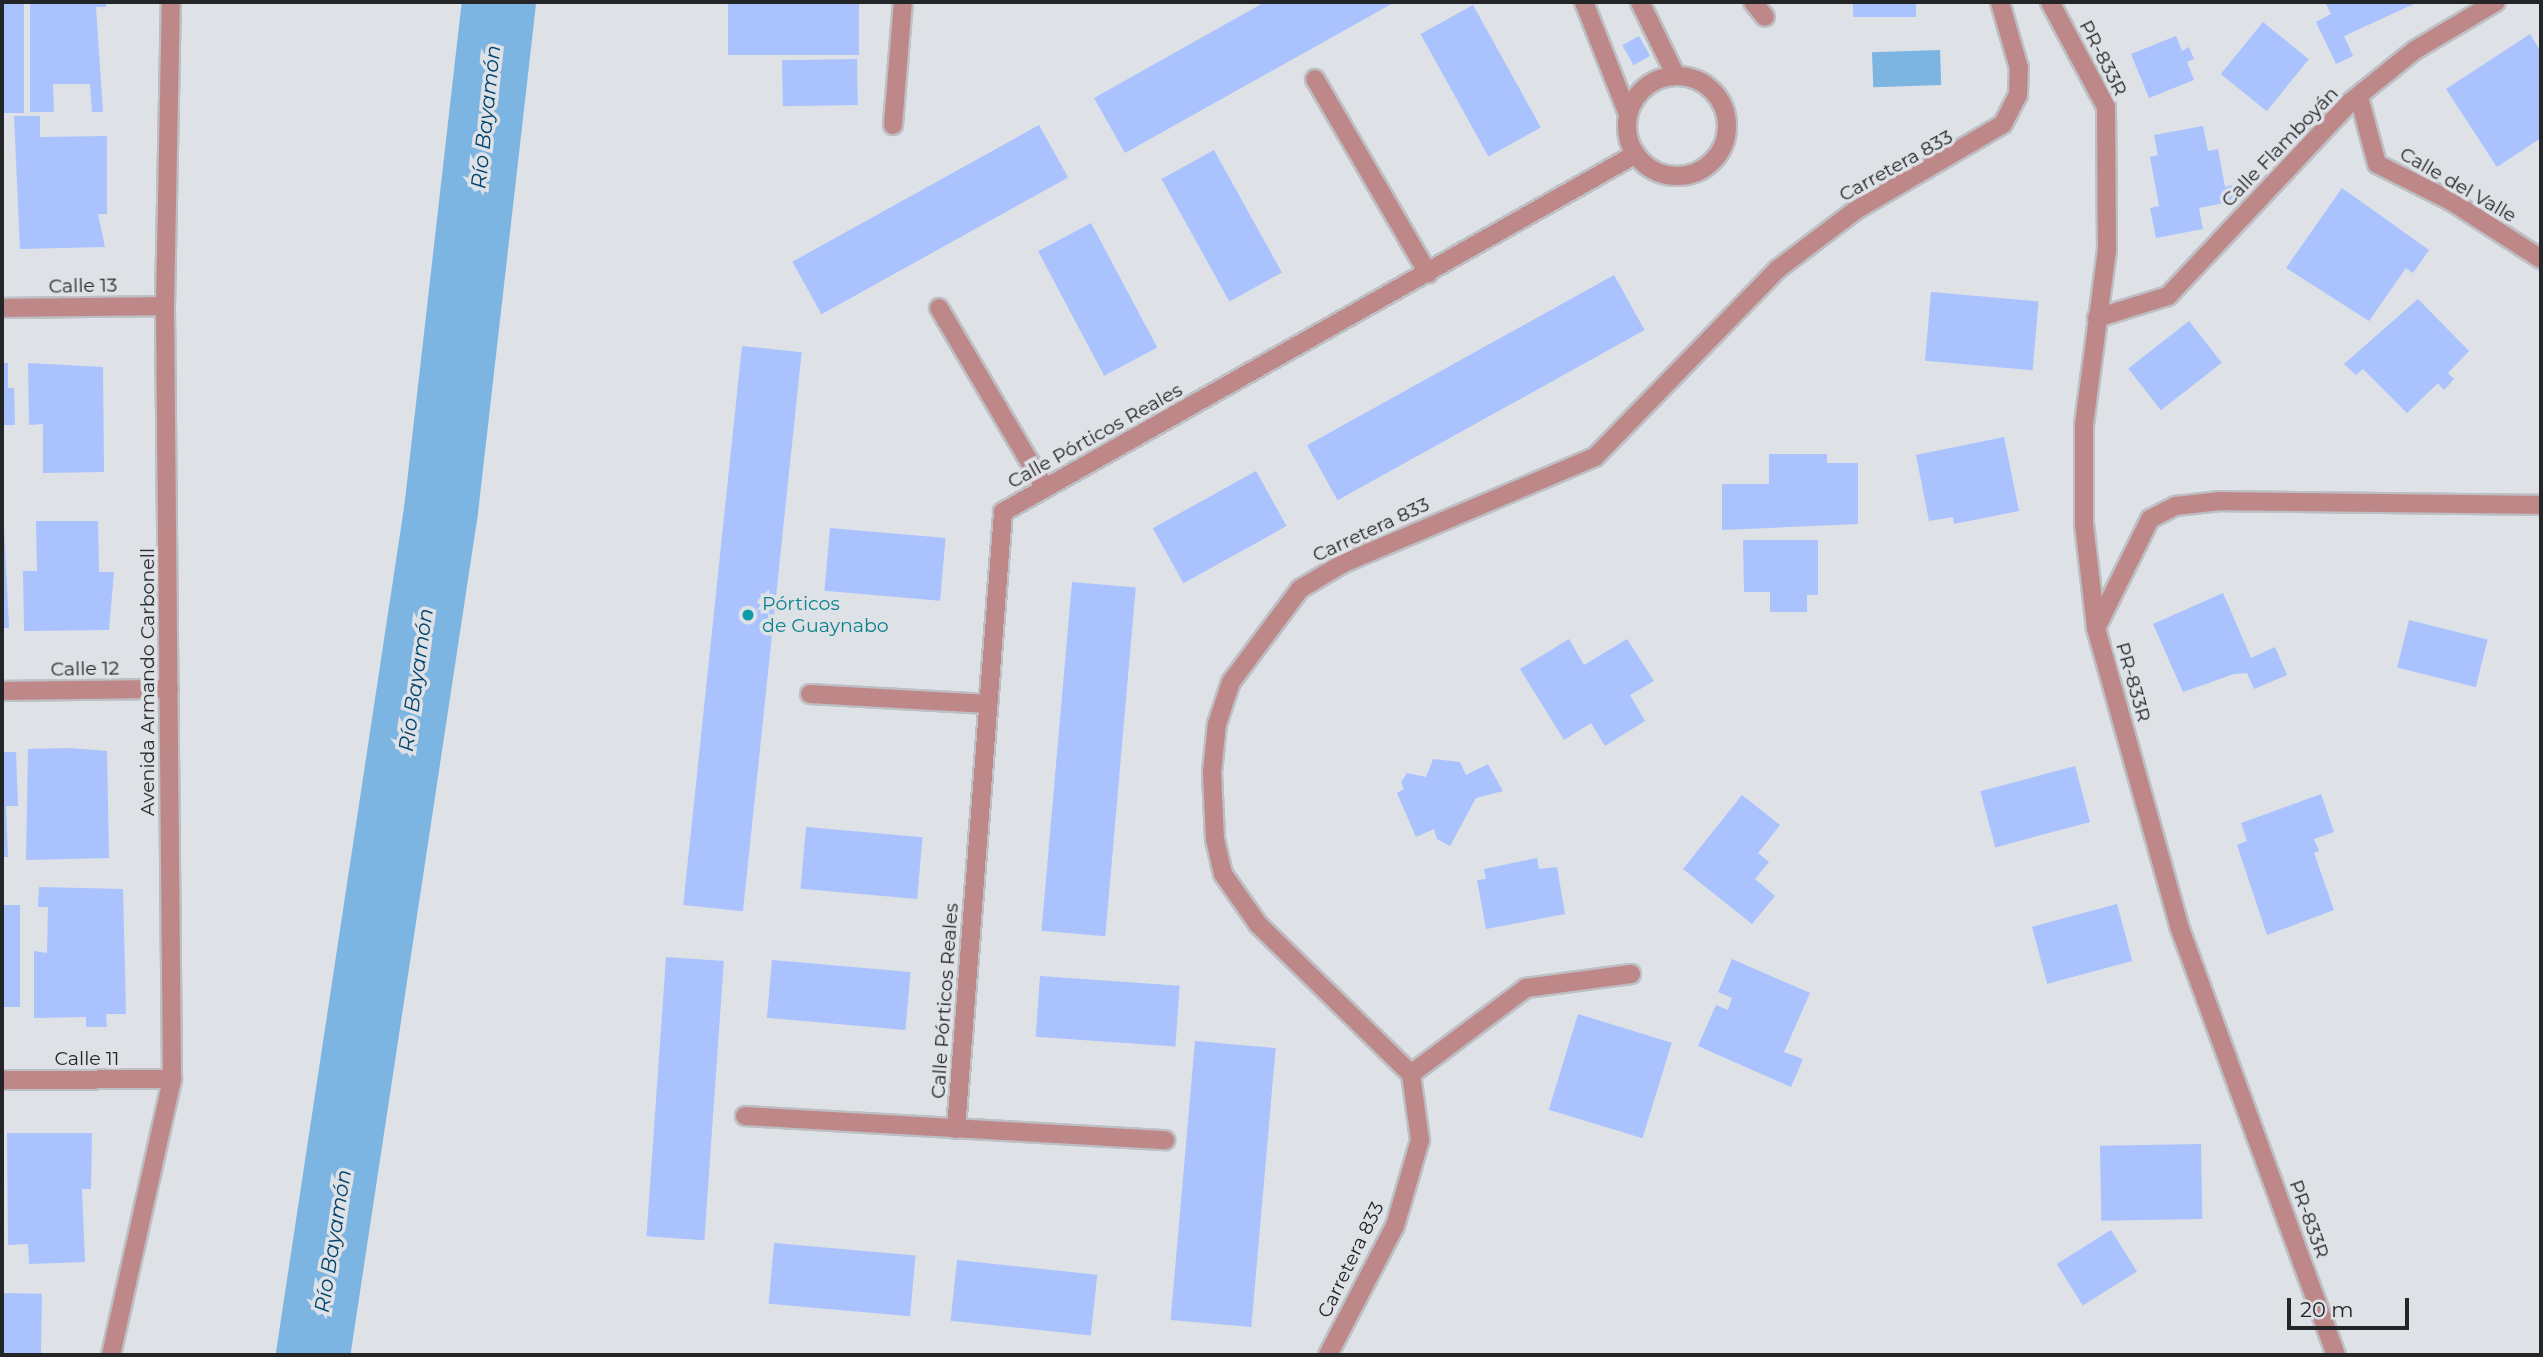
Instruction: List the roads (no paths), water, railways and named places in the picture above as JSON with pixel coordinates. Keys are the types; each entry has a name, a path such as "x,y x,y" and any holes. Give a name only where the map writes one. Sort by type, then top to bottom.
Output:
{"street":[{"name":"Avenida Armando Carbonell","path":"111,1355 172,1079 165,306 171,2"},
{"path":"893,125 903,2"},
{"path":"1584,2 1628,114 1627,130 1636,154 1652,169 1684,175 1713,162 1723,147 1727,114 1720,99 1709,86 1676,76 1646,86 1628,114"},
{"path":"1640,2 1676,76"},
{"path":"1753,2 1765,17"},
{"name":"Carretera 833","path":"1328,1355 1395,1226 1417,1152 1420,1140 1411,1074 1258,924 1223,874 1215,839 1212,772 1217,724 1231,682 1300,589 1344,563 1595,457 1778,269 1856,210 2003,124 2018,95 2019,68 2000,2"},
{"name":"PR-833R","path":"2050,2 2106,107 2107,250 2084,425 2084,524 2096,628 2179,926 2336,1355"},
{"name":"Calle Flamboyán","path":"2097,318 2168,296 2359,97 2415,50 2496,2"},
{"path":"1315,79 1427,272"},
{"name":"Calle del Valle","path":"2359,97 2377,164 2451,201 2541,259"},
{"name":"Calle Pórticos Reales","path":"956,1129 1003,512 1636,154"},
{"name":"Calle 13","path":"2,308 165,306"},
{"path":"939,308 1045,488"},
{"path":"2096,628 2150,519 2176,506 2220,500 2541,505"},
{"name":"Calle 12","path":"2,691 169,689"},
{"path":"810,694 988,704"},
{"path":"1411,1074 1526,988 1631,974"},
{"name":"Calle 11","path":"2,1080 172,1079"},
{"path":"745,1116 1165,1140"}],"water":[{"path":"1940,50 1941,85 1873,87 1872,52"}],"waterway":[{"name":"Río Bayamón","path":"313,1355 441,511 499,2"}],"place":[{"name":"Pórticos de Guaynabo","path":"748,615"}]}
